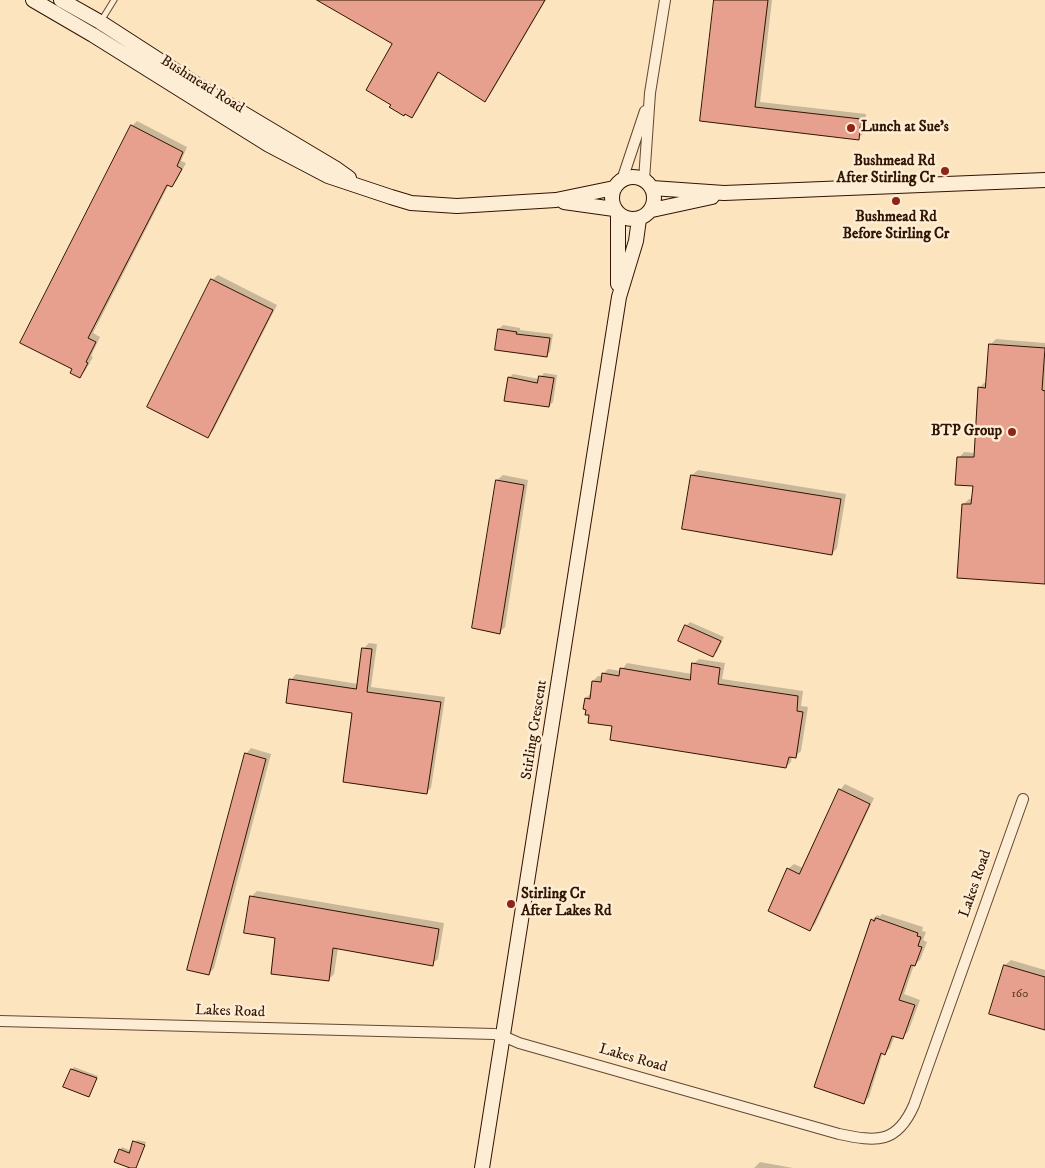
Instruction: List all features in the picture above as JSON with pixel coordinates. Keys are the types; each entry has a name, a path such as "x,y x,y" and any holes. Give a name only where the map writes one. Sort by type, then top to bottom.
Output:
{"main road":[{"name":"Bushmead Road","path":"32,0 93,35 269,145 328,176 412,203 457,206 556,200 618,184 629,177 648,184 724,193 1045,180"},
{"name":"Bushmead Road","path":"62,0 100,22 216,97 335,168 360,186"},
{"path":"616,211 612,198 618,184"},
{"path":"648,184 655,199 652,210"},
{"name":"Bushmead Road","path":"556,200 616,211 624,218 639,219 646,216 652,210 724,193"},
{"name":"Stirling Crescent","path":"616,211 619,297"},
{"name":"Stirling Crescent","path":"482,1168 619,297 636,241 639,219"}],"street":[{"path":"648,184 650,93 665,0"},
{"path":"618,184 650,93"},
{"name":"Lakes Road","path":"0,1021 494,1034 519,1043 839,1134 868,1138 892,1135 902,1127 914,1105 1022,799"}],"lane":[{"path":"93,35 114,0"}],"building":[{"path":"317,0 545,0 485,102 438,72 412,118 405,114 404,116 389,107 391,105 366,90 392,44"},
{"path":"714,0 768,0 755,107 861,119 859,140 700,121"},
{"path":"131,125 183,152 177,166 182,169 172,187 167,185 88,338 96,342 80,378 70,373 72,369 20,343"},
{"path":"211,279 273,310 208,438 147,407"},
{"path":"498,329 517,332 516,334 550,338 547,357 495,350"},
{"path":"989,344 1045,348 1042,390 1045,391 1045,584 957,578 962,504 971,504 973,486 955,485 957,457 974,457 978,387 985,388"},
{"path":"539,376 554,378 549,407 504,401 508,377 537,383"},
{"path":"691,475 841,499 832,555 682,529"},
{"path":"496,480 524,485 500,634 472,628"},
{"path":"685,625 721,641 713,657 678,641"},
{"path":"362,648 372,649 367,692 441,702 427,794 343,782 352,713 286,703 289,679 356,689"},
{"path":"692,663 720,668 718,684 798,696 797,711 803,712 796,758 789,757 786,768 610,740 612,726 588,723 589,715 585,715 586,710 583,709 585,698 590,699 592,681 601,682 602,673 619,676 620,668 690,680"},
{"path":"245,753 266,759 209,975 187,970"},
{"path":"839,789 870,804 810,931 768,911 787,868 799,874"},
{"path":"250,896 439,929 433,966 333,948 329,981 271,974 275,938 244,933"},
{"path":"876,918 918,933 917,936 921,937 918,946 922,947 915,966 911,965 899,1000 915,1005 903,1039 892,1036 885,1055 881,1053 864,1104 814,1087 871,919 874,921"},
{"path":"1004,965 1045,977 1045,1030 989,1014"},
{"path":"71,1069 97,1078 89,1097 63,1087"},
{"path":"133,1141 145,1145 136,1168 130,1168 114,1162 119,1149 129,1153"}],"place":[{"name":"Lunch at Sue's","path":"851,128"},
{"name":"Bushmead Rd After Stirling Cr","path":"945,171"},
{"name":"Bushmead Rd Before Stirling Cr","path":"896,201"},
{"name":"BTP Group","path":"1012,432"},
{"name":"Stirling Cr After Lakes Rd","path":"511,904"}]}
